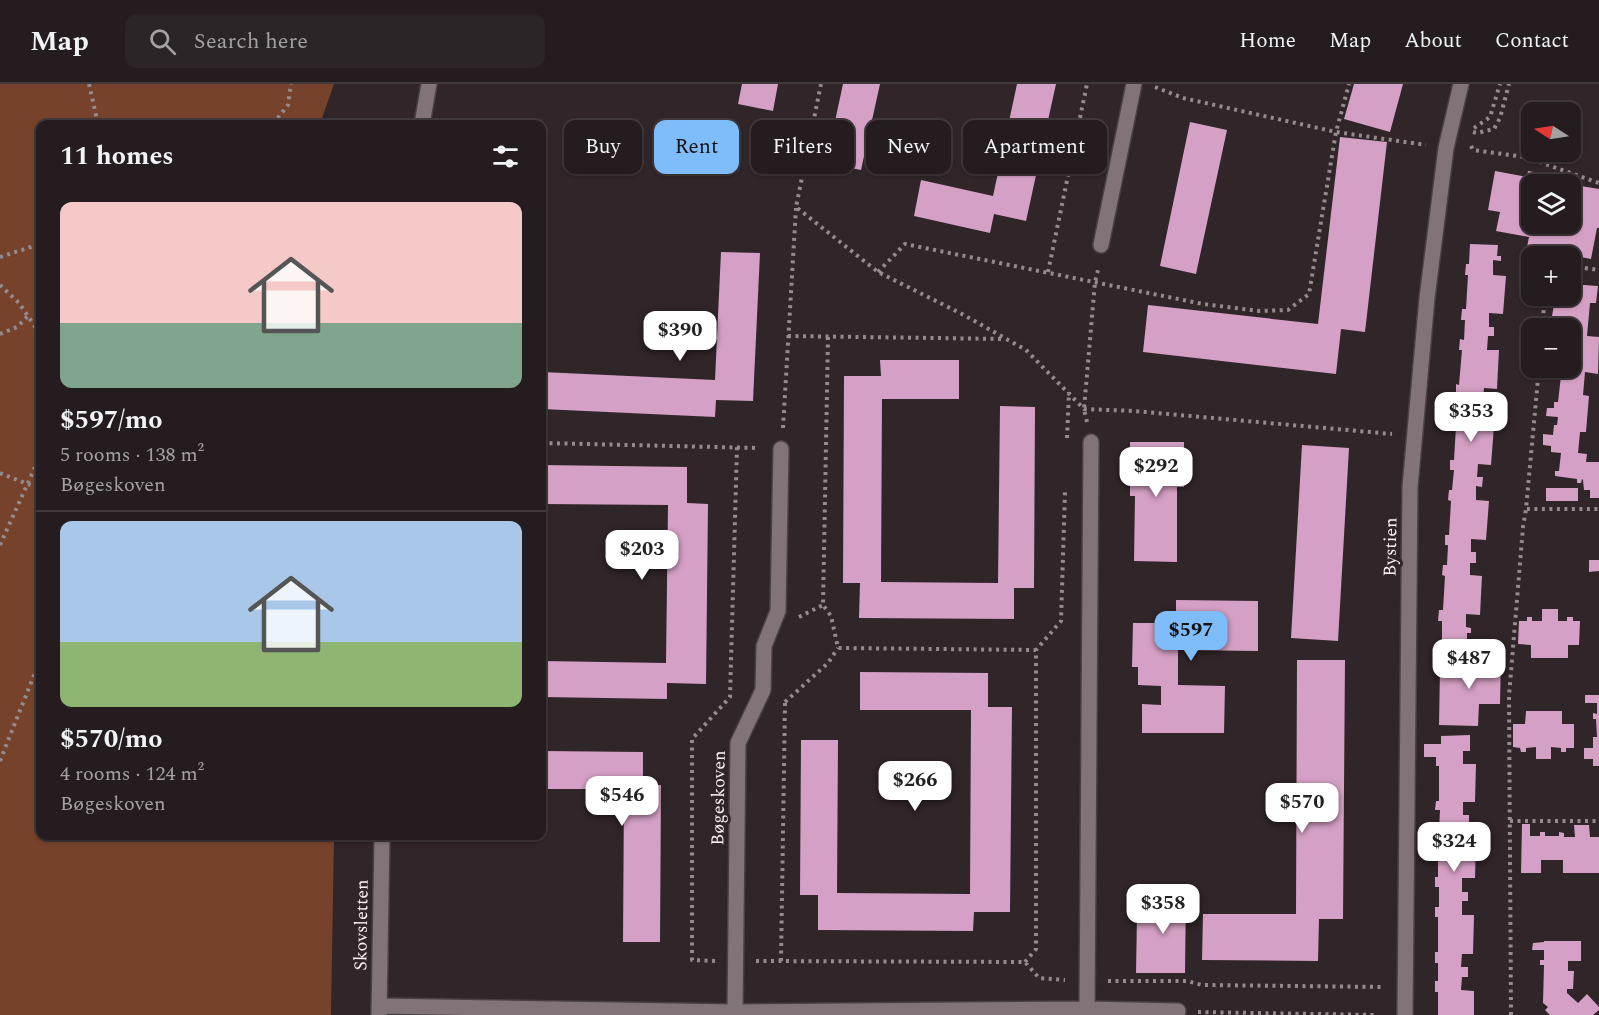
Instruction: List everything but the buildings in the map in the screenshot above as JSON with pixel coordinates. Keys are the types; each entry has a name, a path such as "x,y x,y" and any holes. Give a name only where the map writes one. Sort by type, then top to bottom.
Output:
{"street":[{"path":"423,120 429,84"},
{"path":"1101,245 1134,84"},
{"name":"Bystien","path":"1405,1015 1410,487 1427,298 1446,148 1461,84"},
{"path":"1087,1009 1091,442"},
{"name":"Bøgeskoven","path":"735,1012 738,743 763,690 764,646 778,611 781,448"},
{"name":"Skovsletten","path":"379,1010 382,840"},
{"path":"379,1010 992,1013 1087,1009 1178,1011"}],"path":[{"path":"89,84 97,120"},
{"path":"276,120 288,105 291,84"},
{"path":"546,443 781,448 796,207 821,84"},
{"path":"1048,272 1087,84"},
{"path":"1149,84 1183,98 1336,132 1446,148"},
{"path":"878,272 905,244 1203,304 1259,310 1288,310 1309,294 1336,132 1349,84"},
{"path":"1500,84 1490,117 1470,131 1477,133 1494,129 1500,118 1509,84"},
{"path":"1468,142 1473,150 1521,157"},
{"path":"1537,162 1599,183"},
{"path":"796,207 878,272 962,314 1026,350 1084,409 1134,411 1414,436"},
{"path":"0,256 36,245"},
{"path":"1091,442 1084,409 1095,282 1103,250 1101,245"},
{"path":"1581,268 1599,270"},
{"path":"0,285 19,303 36,328"},
{"path":"0,334 17,327 28,316"},
{"path":"788,336 1006,339"},
{"path":"784,703 828,663 838,648 831,616 823,605 828,337"},
{"path":"1511,1015 1509,696 1538,378"},
{"path":"1067,440 1069,392"},
{"path":"737,447 730,697 692,738 692,960 1025,962 1039,978 1087,982 1187,981 1202,985 1405,987"},
{"path":"0,544 36,465"},
{"path":"0,473 36,487"},
{"path":"1025,962 1036,949 1036,650 1061,621 1065,487"},
{"path":"1526,509 1599,509"},
{"path":"794,624 799,617 823,605"},
{"path":"838,648 1036,650"},
{"path":"0,761 36,670"},
{"path":"781,961 785,693"},
{"path":"1510,821 1599,821"},
{"path":"1178,1011 1377,1015"}],"shaded area":[{"path":"0,84 334,84 321,120 36,120 36,840 334,840 331,1015 0,1015"}]}
